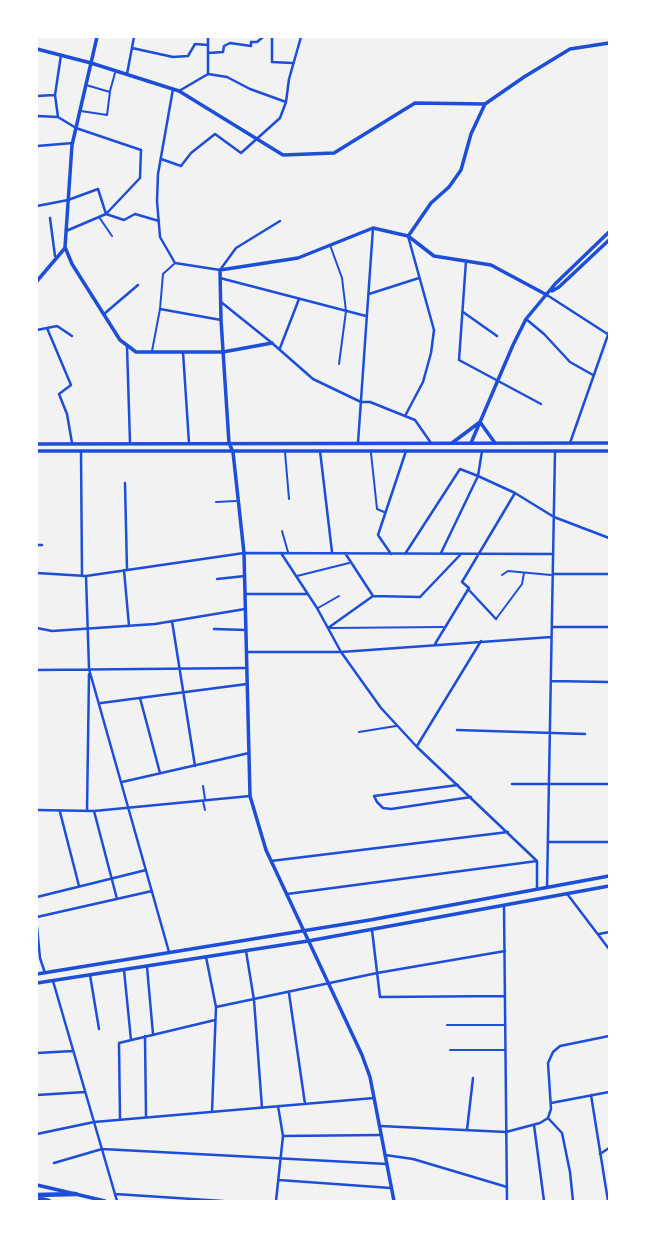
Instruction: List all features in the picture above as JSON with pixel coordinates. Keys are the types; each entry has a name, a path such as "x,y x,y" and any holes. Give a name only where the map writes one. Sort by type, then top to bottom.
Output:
{"highway":[{"path":"37,1196 76,1194"},
{"path":"37,1196 49,1201"}],"street":[{"path":"97,37 73,142 65,247 72,264 120,340 136,352 223,352 272,342"},
{"path":"127,74 134,37"},
{"path":"208,37 208,74"},
{"path":"208,53 223,52 225,46 230,43 251,46 251,42 257,42 263,37"},
{"path":"272,37 272,62 293,63"},
{"path":"161,159 181,166 191,153 215,134 241,153 256,140 280,118 301,37"},
{"path":"408,236 431,202 449,187 461,170 471,134 485,104 570,49 609,43"},
{"path":"132,48 173,57 188,56 195,44 208,46"},
{"path":"37,49 176,90 283,155 334,153 415,103 485,104"},
{"path":"58,117 55,95 61,55"},
{"path":"176,90 208,74 227,77 286,102"},
{"path":"176,90 161,159 157,201 160,237 175,263 220,270 298,258 373,228 408,236 434,256 491,265 549,293 609,334 570,443"},
{"path":"37,96 55,95"},
{"path":"37,116 58,117 76,128 141,150 140,178 106,214 66,231"},
{"path":"37,146 73,142"},
{"path":"37,206 68,200 98,188 106,214"},
{"path":"106,214 124,220 135,214 159,221"},
{"path":"50,218 55,256"},
{"path":"280,221 236,248 220,270 229,443 233,452 244,553 250,796 271,861 370,1077 394,1201"},
{"path":"357,452 373,228"},
{"path":"471,443 526,319 555,284 609,232"},
{"path":"405,416 423,382 434,330 408,236"},
{"path":"549,293 559,287 609,240"},
{"path":"37,281 65,247"},
{"path":"466,261 459,360 541,404"},
{"path":"220,278 367,316"},
{"path":"369,294 420,278"},
{"path":"104,314 138,285"},
{"path":"279,349 299,299"},
{"path":"221,302 313,379 361,402 370,402 415,420 431,443"},
{"path":"160,309 221,320"},
{"path":"463,312 497,336"},
{"path":"526,319 570,362 593,375"},
{"path":"37,330 57,326 72,336"},
{"path":"47,328 71,385 59,394 67,414 72,443"},
{"path":"127,346 130,443"},
{"path":"183,350 189,443"},
{"path":"452,443 480,422"},
{"path":"480,422 495,443"},
{"path":"37,443 609,443"},
{"path":"37,450 609,451"},
{"path":"81,451 89,669 87,811"},
{"path":"320,451 332,553"},
{"path":"441,554 478,476 482,451"},
{"path":"547,888 555,451"},
{"path":"391,554 378,535 406,452"},
{"path":"405,554 460,469 514,494 554,517 609,538"},
{"path":"125,483 129,626"},
{"path":"496,619 462,582 514,494"},
{"path":"37,545 42,545"},
{"path":"37,573 84,576 244,553 553,554"},
{"path":"281,553 317,608 341,652 381,708 417,747 537,860 537,890"},
{"path":"345,553 373,596"},
{"path":"328,628 373,596 420,597 461,554"},
{"path":"552,575 609,575"},
{"path":"217,579 245,576"},
{"path":"435,644 468,589"},
{"path":"245,594 307,594"},
{"path":"37,628 52,631 129,626 245,610"},
{"path":"172,621 195,766"},
{"path":"552,627 609,627"},
{"path":"214,629 246,630"},
{"path":"246,652 341,652 551,637"},
{"path":"417,747 481,641"},
{"path":"37,670 247,668"},
{"path":"89,669 169,953"},
{"path":"551,681 609,682"},
{"path":"100,703 247,684"},
{"path":"140,698 160,774"},
{"path":"457,730 585,734"},
{"path":"121,782 249,753"},
{"path":"512,784 609,784"},
{"path":"458,785 374,796 383,808 391,809 471,797"},
{"path":"37,810 94,811 250,796"},
{"path":"59,811 79,886"},
{"path":"94,811 117,899"},
{"path":"271,861 508,832"},
{"path":"548,842 609,842"},
{"path":"287,894 537,860"},
{"path":"37,897 146,870"},
{"path":"37,974 487,900 609,876"},
{"path":"37,983 308,941 609,886"},
{"path":"37,917 152,891"},
{"path":"568,895 609,949"},
{"path":"487,900 489,909"},
{"path":"505,906 507,1201"},
{"path":"37,927 40,958 52,981 117,1201"},
{"path":"372,930 380,998 505,996"},
{"path":"599,934 609,932"},
{"path":"246,951 254,1000 262,1108"},
{"path":"216,1007 377,973 505,951"},
{"path":"206,957 216,1007 212,1112"},
{"path":"147,966 153,1034"},
{"path":"124,970 131,1040"},
{"path":"90,975 99,1030"},
{"path":"289,993 305,1104"},
{"path":"120,1120 119,1042 215,1020"},
{"path":"145,1036 146,1118"},
{"path":"548,1118 551,1103 548,1063 553,1052 560,1046 609,1036"},
{"path":"37,1053 73,1051"},
{"path":"467,1131 473,1078"},
{"path":"37,1095 85,1092"},
{"path":"551,1103 609,1092"},
{"path":"591,1095 608,1201"},
{"path":"37,1134 94,1122 374,1098"},
{"path":"276,1201 283,1136 278,1106"},
{"path":"380,1126 506,1132 534,1125 548,1118"},
{"path":"548,1118 562,1133 569,1162 573,1201"},
{"path":"534,1125 544,1201"},
{"path":"283,1136 381,1135"},
{"path":"600,1154 609,1148"},
{"path":"54,1163 102,1149 387,1164"},
{"path":"385,1155 413,1159 507,1187"},
{"path":"279,1180 391,1188"},
{"path":"37,1185 105,1201"},
{"path":"115,1194 223,1201"}],"lane":[{"path":"80,111 107,115 116,71"},
{"path":"86,85 110,92"},
{"path":"99,216 112,236"},
{"path":"330,245 342,278 346,311 339,363"},
{"path":"152,352 163,274 175,263"},
{"path":"285,451 289,499"},
{"path":"371,452 377,509 385,512"},
{"path":"216,502 239,501"},
{"path":"282,531 288,553"},
{"path":"296,576 351,562"},
{"path":"502,575 508,571 552,575"},
{"path":"496,619 522,584 524,573"},
{"path":"317,608 340,596"},
{"path":"328,628 444,627"},
{"path":"359,732 397,726"},
{"path":"202,786 205,810"},
{"path":"447,1025 506,1025"},
{"path":"450,1050 506,1049"}]}
